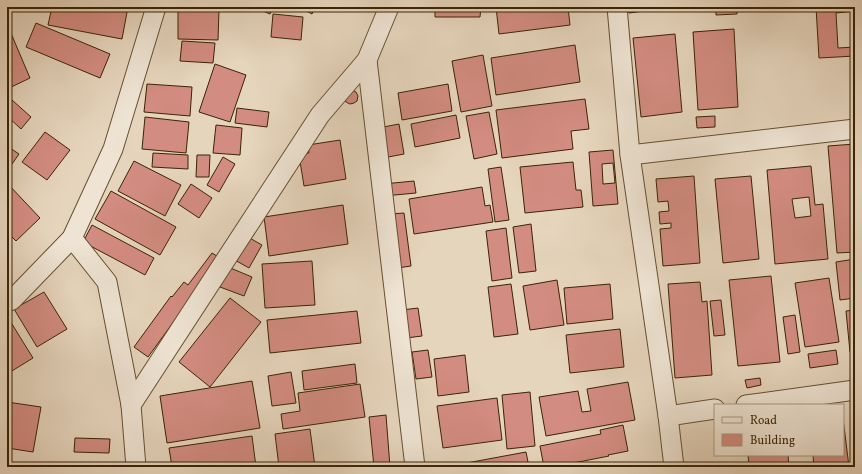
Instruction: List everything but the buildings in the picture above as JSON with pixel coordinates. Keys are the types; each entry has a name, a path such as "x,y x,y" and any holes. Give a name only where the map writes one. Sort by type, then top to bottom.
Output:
{"street":[{"path":"7,302 12,300 72,238 113,149 156,7"},
{"path":"131,405 320,115 368,60 389,7"},
{"path":"617,7 630,155 674,467"},
{"path":"368,60 415,467"},
{"path":"630,155 855,129"},
{"path":"72,238 107,282 131,405 136,467"},
{"path":"753,404 855,390"},
{"path":"668,416 714,409"}]}
